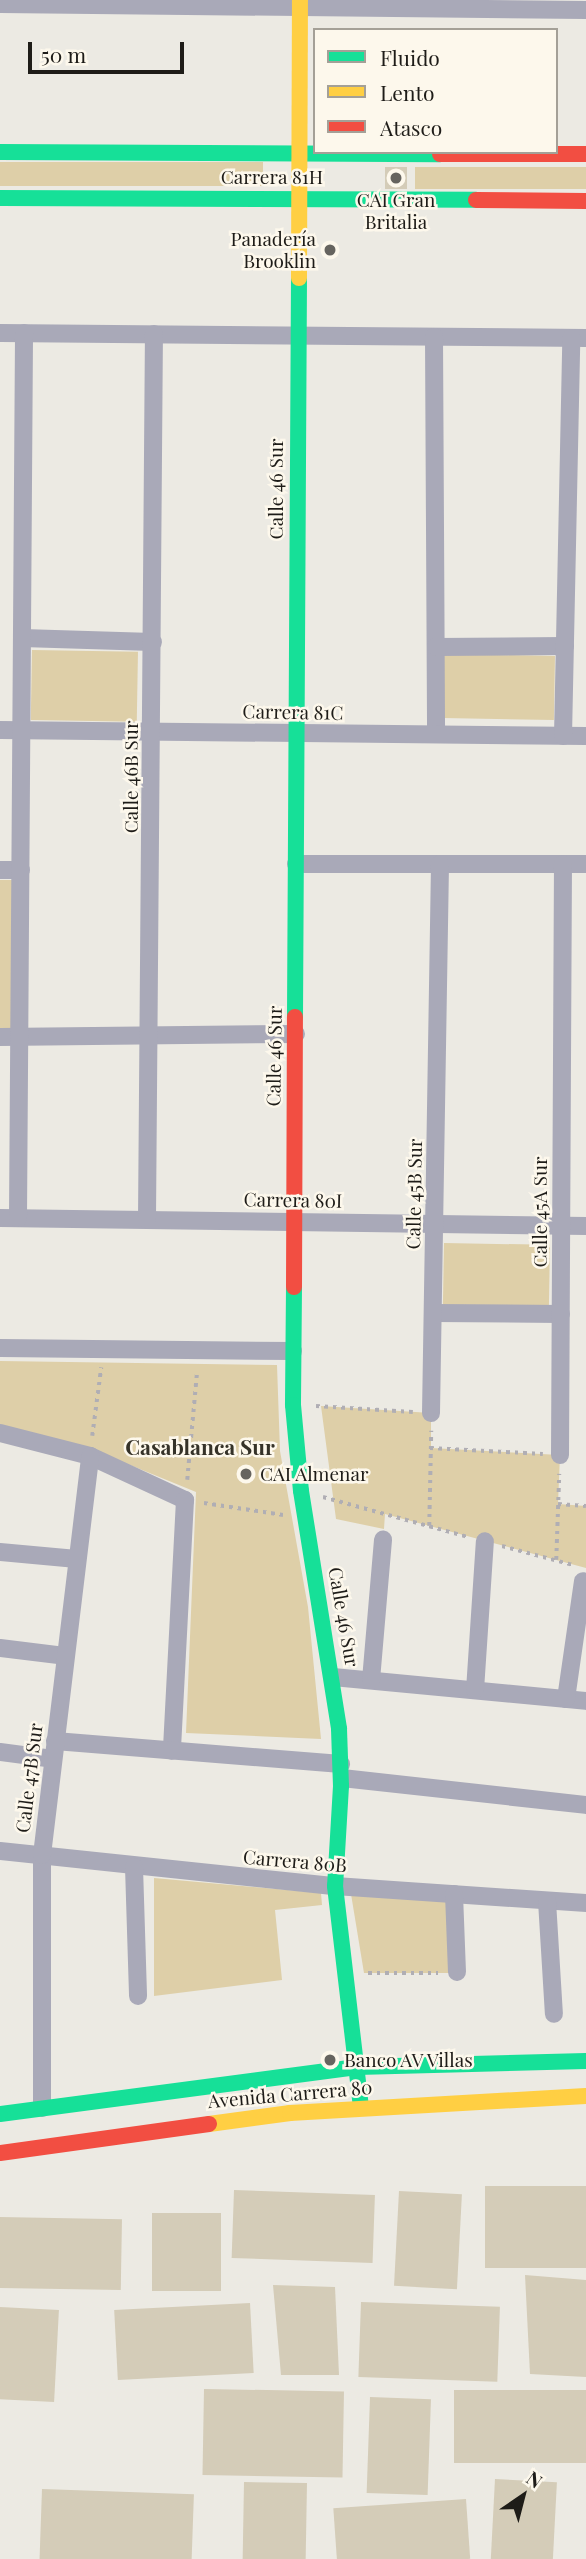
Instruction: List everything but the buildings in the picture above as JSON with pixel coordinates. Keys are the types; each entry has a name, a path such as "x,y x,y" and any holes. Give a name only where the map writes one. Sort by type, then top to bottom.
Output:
{"street":[{"path":"0,4 300,4 586,10"},
{"name":"Calle 46 Sur","path":"300,4 293,1405 301,1491 333,1677 341,1771 335,1886 361,2106"},
{"name":"Carrera 81H","path":"0,152 586,154"},
{"name":"Carrera 81H","path":"0,198 586,201"},
{"path":"0,333 579,338 565,646 564,736"},
{"path":"9,1218 20,1037 24,333"},
{"name":"Calle 46B Sur","path":"147,1219 151,1035 155,334"},
{"path":"434,337 436,734"},
{"path":"22,638 153,642"},
{"path":"436,647 565,646"},
{"name":"Carrera 81C","path":"0,730 586,736"},
{"path":"296,864 586,864"},
{"name":"Calle 45B Sur","path":"431,1413 440,864"},
{"name":"Calle 45A Sur","path":"560,1455 563,864"},
{"path":"0,870 21,870"},
{"path":"0,1037 296,1034"},
{"name":"Carrera 80I","path":"9,1218 586,1226"},
{"path":"433,1312 561,1314"},
{"path":"0,1348 293,1351"},
{"path":"0,1433 90,1456 185,1500 172,1751"},
{"name":"Calle 47B Sur","path":"42,2108 42,1855 90,1456"},
{"path":"371,1680 383,1540"},
{"path":"475,1690 485,1541"},
{"path":"0,1552 77,1559"},
{"path":"566,1699 583,1574"},
{"path":"0,1648 65,1656"},
{"path":"333,1677 586,1701"},
{"path":"0,1752 172,1751 586,1805"},
{"name":"Carrera 80B","path":"0,1851 335,1886 586,1903"},
{"path":"134,1867 138,1996"},
{"path":"454,1894 457,1972"},
{"path":"547,1901 554,2014"},
{"name":"Avenida Carrera 80","path":"0,2114 356,2067 586,2061"},
{"name":"Avenida Carrera 80","path":"0,2153 221,2121 361,2106 586,2096"}],"path":[{"path":"90,1456 103,1349"},
{"path":"199,1350 185,1500 306,1518"},
{"path":"293,1405 431,1413 429,1526"},
{"path":"430,1448 560,1455 556,1560"},
{"path":"301,1491 556,1560 583,1574"},
{"path":"558,1504 586,1506"},
{"path":"345,1973 457,1972"}],"shaded area":[{"path":"0,162 263,162 263,186 0,186"},
{"path":"415,167 586,167 586,189 415,189"},
{"path":"32,650 138,652 137,722 31,720"},
{"path":"444,654 555,656 554,720 443,718"},
{"path":"0,880 12,880 12,1032 0,1032"},
{"path":"444,1243 550,1245 549,1310 443,1308"},
{"path":"0,1361 277,1365 280,1451 308,1607 321,1739 186,1733 196,1492 86,1447 0,1426"},
{"path":"321,1406 431,1413 431,1448 560,1455 558,1504 586,1506 586,1568 385,1514 384,1529 336,1519"},
{"path":"154,1878 321,1893 322,1905 275,1910 282,1980 154,1996"},
{"path":"351,1894 448,1900 451,1973 364,1973"}],"traffic: fast":[{"path":"0,152 313,153"},
{"path":"0,198 476,200"},
{"path":"295,1017 299,278"},
{"path":"294,1287 293,1405 301,1491 339,1729 341,1786 335,1886 361,2107"},
{"path":"0,2114 357,2067 586,2061"}],"traffic: slow":[{"path":"299,278 300,0"},
{"path":"209,2124 290,2113 586,2096"}],"traffic: jam":[{"path":"440,154 586,154"},
{"path":"476,200 586,201"},
{"path":"294,1287 295,1017"},
{"path":"0,2153 209,2124"}],"place":[{"name":"CAI Gran Britalia","path":"396,178"},
{"name":"Panadería Brooklin","path":"330,250"},
{"name":"CAI Almenar","path":"246,1474"},
{"name":"Banco AV Villas","path":"330,2060"}],"district":[{"name":"Casablanca Sur","path":"200,1446"}]}
